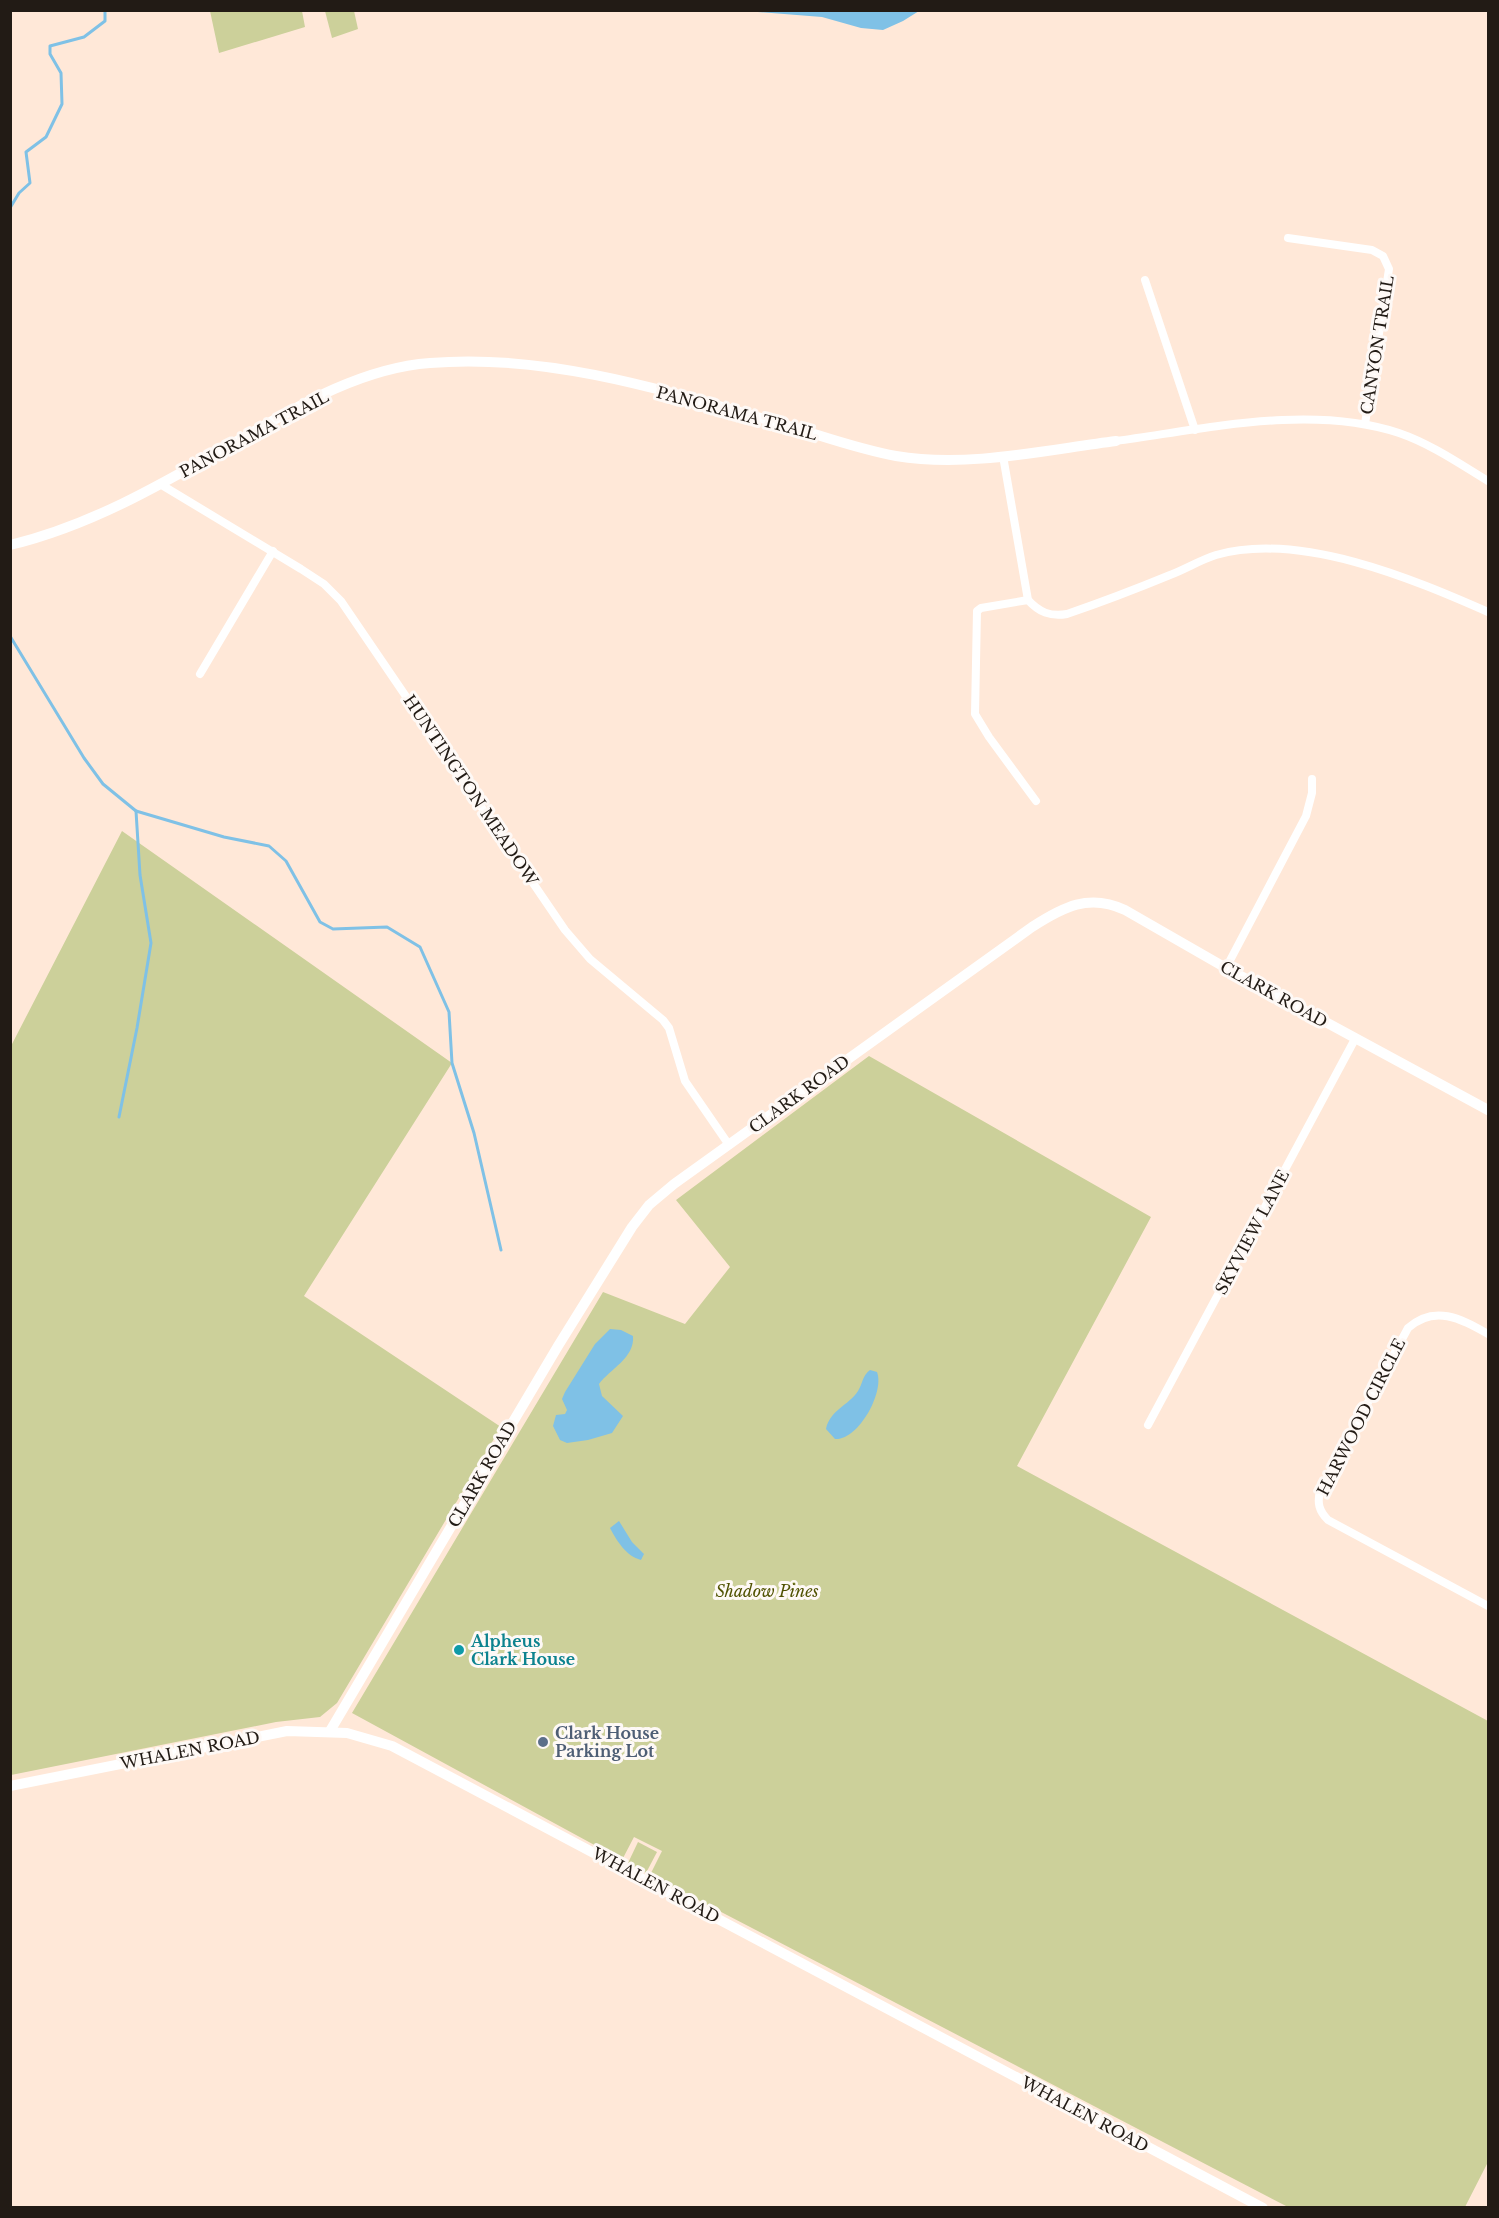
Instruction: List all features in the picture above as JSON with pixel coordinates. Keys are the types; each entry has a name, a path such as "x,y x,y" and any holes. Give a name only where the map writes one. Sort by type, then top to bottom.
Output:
{"street":[{"name":"CANYON TRAIL","path":"1288,238 1372,250 1383,256 1389,269 1365,424"},
{"path":"1145,279 1195,430"},
{"name":"PANORAMA TRAIL","path":"10,545 71,526 160,484 276,419 359,379 404,366 460,361 557,369 606,378 898,456 963,459 1003,456 1270,421 1365,424 1412,438 1488,481"},
{"path":"1003,456 1028,600 1042,612 1067,614 1172,574 1200,560 1240,550 1265,549 1340,559 1386,570 1488,612"},
{"name":"HUNTINGTON MEADOW","path":"160,484 273,551 324,584 341,601 565,930 590,959 663,1020 686,1081 729,1145"},
{"path":"200,674 273,551"},
{"path":"1028,600 981,608 977,612 974,707 989,737 1036,801"},
{"path":"1226,968 1306,816 1312,793 1312,779"},
{"name":"CLARK ROAD","path":"330,1731 558,1346 632,1227 660,1195 1032,927 1075,903 1088,901 1112,904 1488,1110"},
{"name":"SKYVIEW LANE","path":"1148,1425 1355,1039"},
{"name":"HARWOOD CIRCLE","path":"1488,1334 1445,1315 1425,1317 1408,1328 1320,1491 1318,1502 1320,1511 1328,1520 1488,1606"},
{"name":"WHALEN ROAD","path":"10,1786 287,1731 330,1731 363,1737 407,1754 1263,2208"}],"green space":[{"path":"210,11 302,11 305,27 219,53"},
{"path":"325,11 354,11 358,29 332,38"},
{"path":"122,831 452,1063 304,1296 501,1427 337,1703 320,1717 276,1722 11,1775 11,1046"},
{"name":"Shadow Pines","path":"869,1056 1151,1217 1017,1466 1488,1721 1488,2162 1465,2207 1288,2207 650,1875 662,1851 634,1837 622,1860 352,1713 603,1292 685,1324 730,1267 676,1200"},
{"path":"638,1842 657,1852 646,1873 628,1863"}],"water":[{"path":"745,11 919,11 883,30 861,28 822,17"},
{"path":"610,1329 621,1330 633,1336 633,1344 626,1357 599,1384 602,1396 623,1416 612,1433 567,1443 560,1440 553,1426 556,1415 565,1414 567,1410 562,1399 595,1344"},
{"path":"870,1370 877,1372 878,1381 877,1391 868,1414 852,1432 844,1438 835,1439 826,1429 831,1417 854,1396"},
{"path":"619,1521 632,1542 644,1554 641,1560 626,1552 610,1528"}],"waterway":[{"path":"10,208 19,193 30,183 26,152 46,137 62,104 61,73 50,54 50,46 84,37 105,21 105,10"},
{"path":"10,636 84,758 103,784 136,811 224,837 269,846 286,861 320,922 333,929 387,927 420,947 449,1012 452,1063 474,1133 501,1250"},
{"path":"119,1117 151,943 140,875 136,811"}],"place":[{"name":"Alpheus Clark House","path":"459,1650"},
{"name":"Clark House Parking Lot","path":"543,1742"}]}
